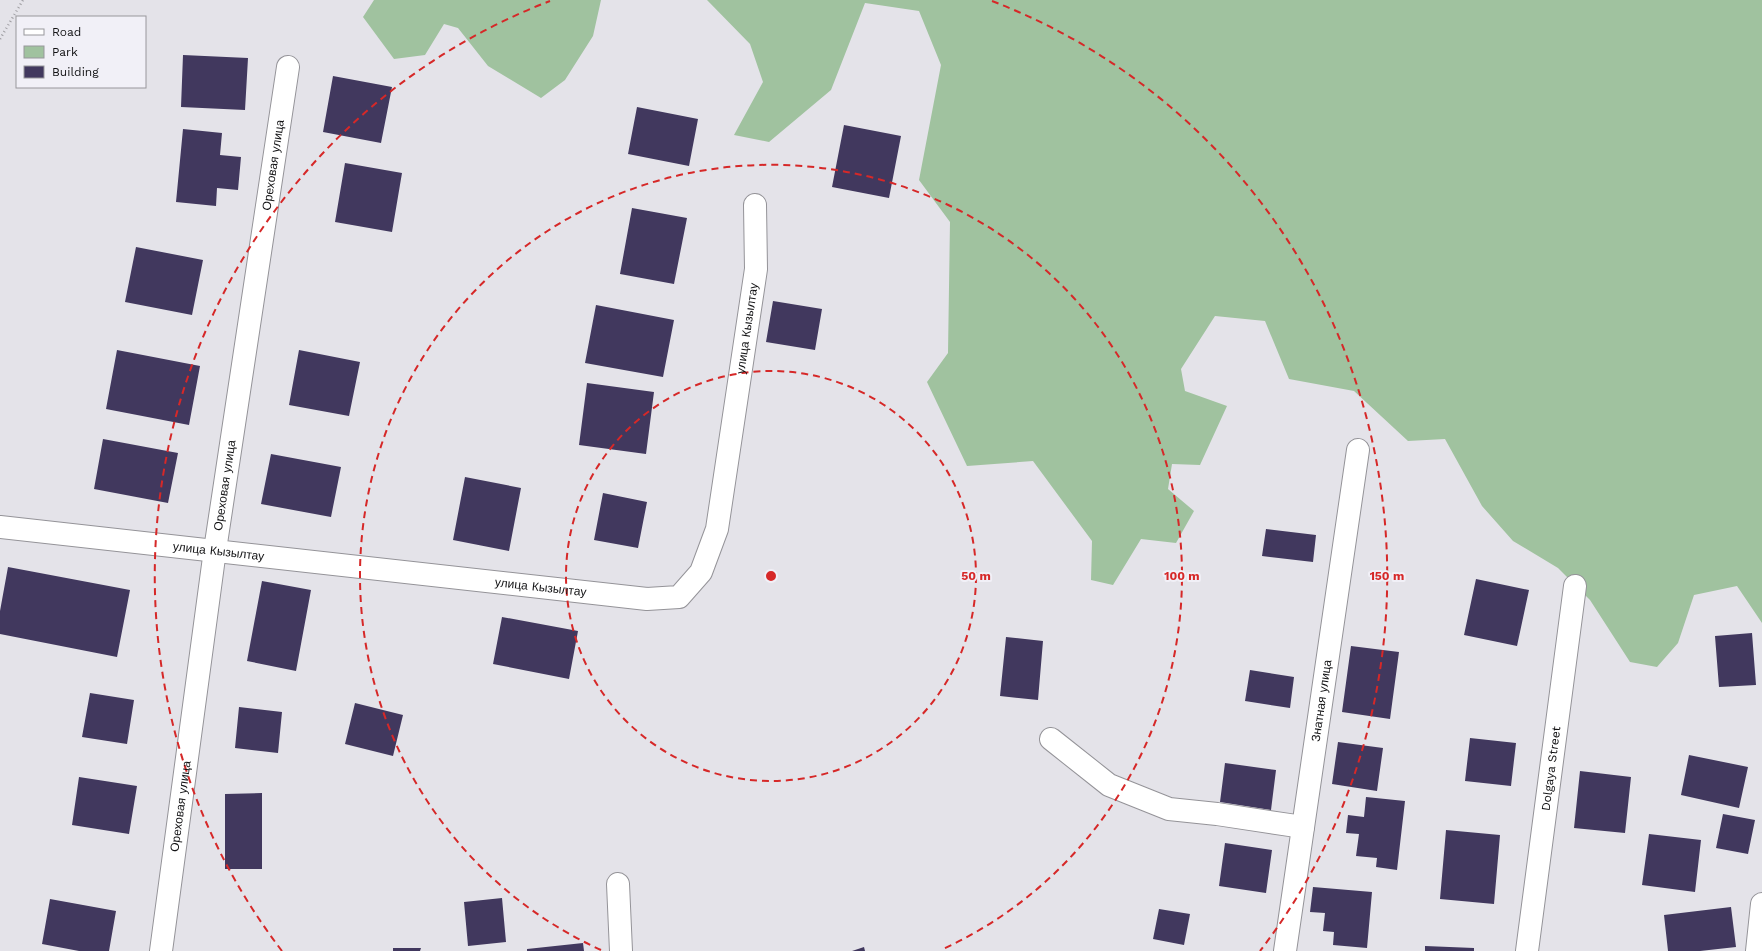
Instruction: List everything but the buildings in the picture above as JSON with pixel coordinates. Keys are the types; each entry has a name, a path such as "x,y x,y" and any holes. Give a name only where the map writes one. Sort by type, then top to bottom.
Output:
{"street":[{"name":"Ореховая улица","path":"161,951 215,550 288,68"},
{"name":"улица Кызылтау","path":"0,527 647,599 679,597 701,572 717,529 756,269 755,205"},
{"name":"Знатная улица","path":"1285,951 1358,450"},
{"name":"Dolgaya Street","path":"1527,951 1575,586"},
{"path":"1051,739 1109,785 1169,809 1217,814 1303,827"},
{"path":"618,884 621,951"},
{"path":"1757,951 1762,904"}],"path":[{"path":"0,39 23,0"}],"green space":[{"path":"374,0 601,0 593,36 565,80 541,98 488,66 458,28 444,24 425,55 394,59 363,17"},
{"path":"707,0 1762,0 1762,623 1737,586 1694,595 1678,643 1657,667 1630,662 1590,600 1558,568 1513,541 1482,506 1445,439 1408,441 1354,391 1289,379 1265,321 1215,316 1181,369 1185,391 1227,406 1200,465 1172,464 1168,489 1194,511 1176,543 1141,539 1113,585 1091,580 1092,541 1033,461 967,466 927,382 948,353 950,222 919,180 941,65 919,11 865,3 831,90 769,142 734,135 763,82 750,44"}]}
